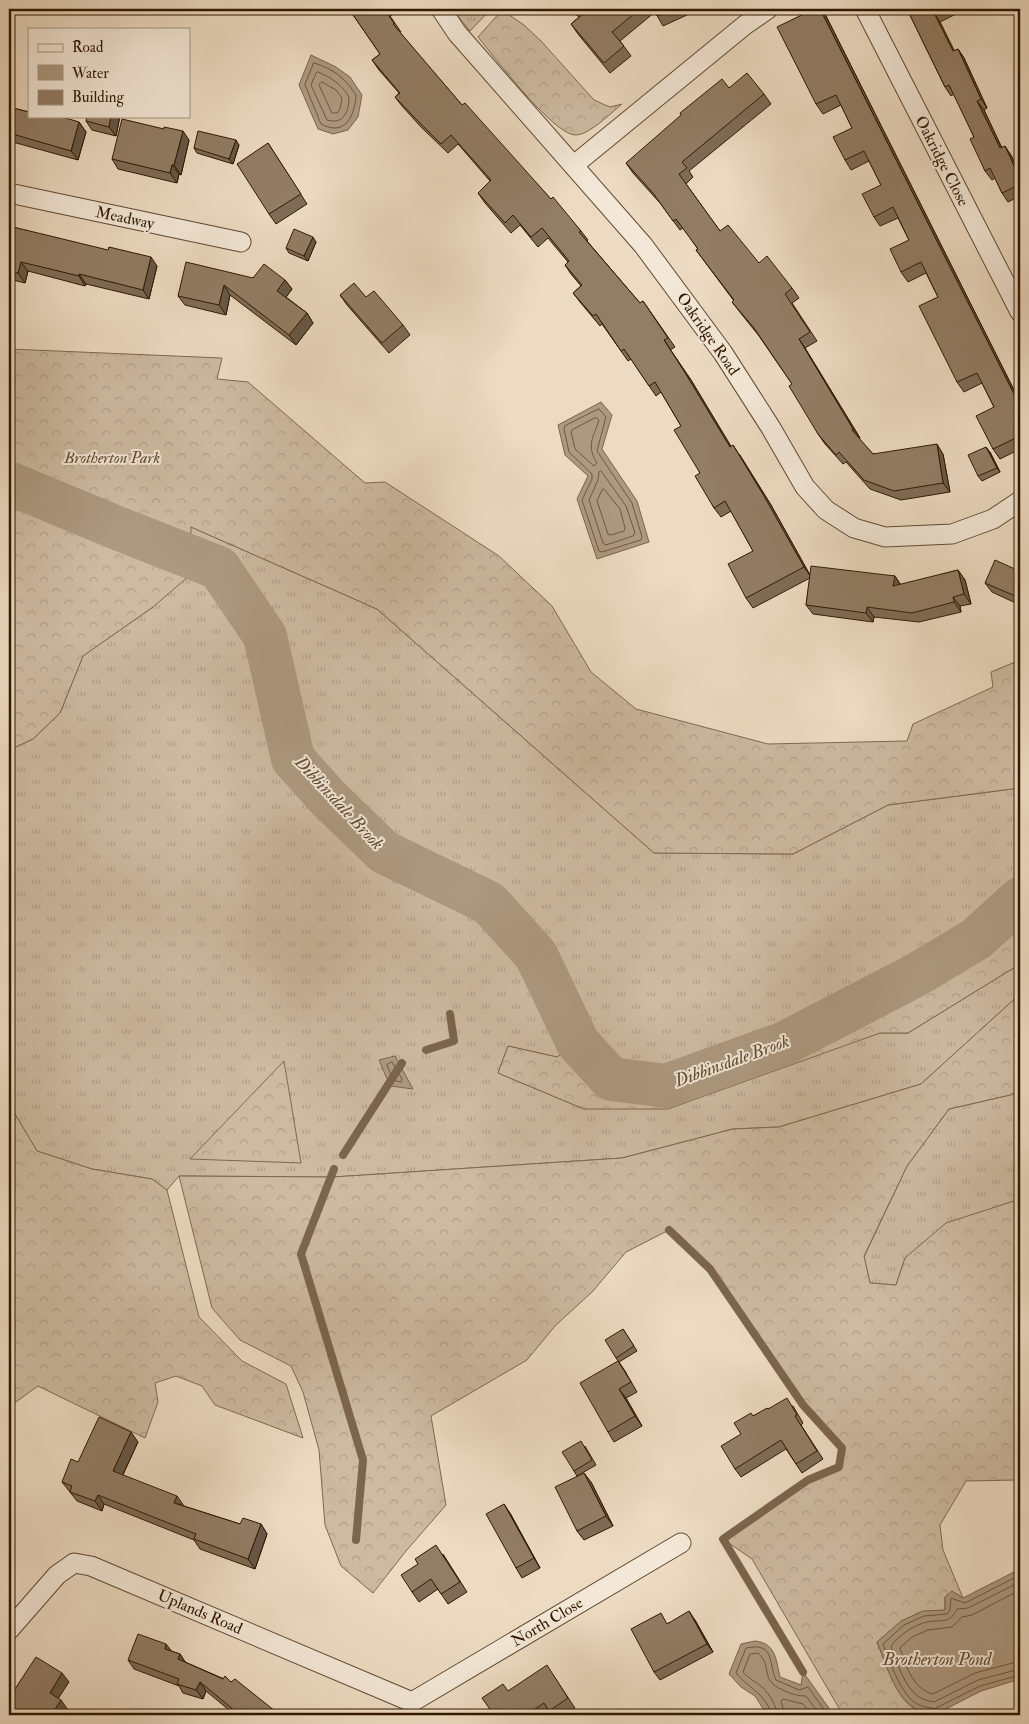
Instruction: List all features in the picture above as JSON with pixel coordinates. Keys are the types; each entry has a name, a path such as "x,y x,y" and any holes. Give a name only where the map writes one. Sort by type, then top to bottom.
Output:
{"street":[{"name":"Oakridge Road","path":"440,9 458,33 643,245 717,345 771,428 806,487 826,510 854,528 885,537 952,534 993,519 1020,501"},
{"path":"574,165 744,25 768,9"},
{"name":"Oakridge Close","path":"865,9 1020,312"},
{"name":"Meadway","path":"9,193 240,242"},
{"name":"North Close","path":"414,1709 681,1543"},
{"name":"Uplands Road","path":"9,1630 57,1575 74,1563 91,1566 414,1709"}],"green space":[{"path":"452,9 491,9 470,31"},
{"path":"502,10 524,25 541,41 594,100 610,107 622,104 599,123 580,134 575,135 565,131 553,122 524,93 478,37"},
{"name":"Brotherton Park","path":"9,349 222,358 217,379 248,382 365,483 385,482 499,556 552,606 591,672 636,709 768,744 907,741 913,724 993,687 991,672 1020,660 1020,788 888,805 793,854 654,853 377,609 191,527 190,575 153,607 83,656 60,713 33,739 9,750"},
{"path":"191,527 377,609 654,853 793,854 888,805 1020,788 1020,899 976,939 916,975 785,1043 666,1086 611,1079 578,1043 557,1057 508,1046 498,1073 584,1109 880,1033 908,1033 1020,964 1020,994 921,1084 779,1127 733,1129 622,1158 333,1177 179,1176 167,1190 152,1179 92,1169 37,1151 9,1104 9,750 33,739 60,713 83,656 153,607"},
{"path":"1020,899 1020,964 908,1033 880,1033 668,1109 584,1109 498,1073 508,1046 557,1057 578,1043 611,1079 666,1086 785,1043 916,975 976,939"},
{"path":"1020,994 1020,1090 1010,1095 949,1109 907,1166 864,1256 870,1283 896,1285 905,1258 946,1223 1020,1199 1020,1484 1017,1480 966,1481 940,1525 943,1550 963,1598 945,1597 945,1610 923,1613 908,1618 877,1642 892,1679 902,1697 915,1709 937,1715 843,1715 752,1559 723,1539 808,1480 839,1467 842,1448 803,1405 710,1269 669,1230 626,1252 593,1291 555,1326 527,1360 431,1416 446,1505 373,1593 341,1566 325,1525 319,1450 303,1392 291,1366 240,1340 212,1308 179,1176 333,1177 622,1158 733,1129 779,1127 921,1084"},
{"path":"284,1061 301,1163 190,1159"},
{"path":"1020,1090 1020,1199 1000,1206 905,1258 896,1285 870,1283 864,1257 907,1166 949,1109 1010,1095"},
{"path":"9,1104 37,1151 92,1169 152,1179 167,1190 199,1317 242,1361 286,1384 303,1438 215,1405 202,1386 176,1376 155,1383 158,1402 145,1438 38,1386 9,1407"}],"water":[{"path":"311,55 336,67 350,77 362,95 358,117 348,130 333,134 318,129 299,85"},
{"path":"601,402 612,415 602,449 637,501 649,542 597,559 577,499 588,476 565,455 558,425"},
{"path":"395,1056 413,1089 390,1086 379,1060"},
{"name":"Brotherton Pond","path":"1020,1569 1020,1679 981,1691 936,1714 915,1709 906,1701 895,1686 877,1642 901,1621 923,1611 945,1610 945,1597 952,1591 963,1598"},
{"path":"755,1641 767,1645 774,1653 780,1677 801,1685 803,1672 834,1715 767,1715 755,1696 741,1687 729,1674 741,1644"}],"building":[{"path":"349,9 384,9 393,24 462,105 465,103 551,199 553,197 581,231 579,232 640,303 643,301 668,338 664,340 730,447 733,445 764,496 804,567 746,598 728,564 753,551 725,501 714,508 695,476 700,473 674,430 681,426 655,382 649,386 624,349 621,351 596,314 593,316 573,293 582,285 565,265 569,261 542,228 531,237 513,215 505,223 478,193 491,180 451,135 441,144 395,97 400,93 372,60 380,54"},
{"path":"574,9 640,9 612,32 624,46 604,63 571,24 582,15"},
{"path":"653,9 673,9 657,16"},
{"path":"814,9 820,9 1015,396 1018,395 1020,401 1020,436 993,449 976,416 994,407 977,373 957,382 919,306 938,297 921,262 901,272 890,249 909,240 893,207 874,217 862,194 881,185 864,151 845,160 833,137 852,128 836,95 816,104 777,27"},
{"path":"907,9 943,9 934,13 953,51 958,49 981,99 977,101 1000,148 1005,146 1020,179 1020,184 1002,193 990,168 985,171 970,139 974,137 949,85 945,87"},
{"path":"747,73 764,94 682,162 687,168 679,174 720,231 728,225 759,263 767,256 792,288 785,294 810,332 799,339 852,430 873,454 937,444 943,483 894,491 864,480 839,452 836,455 818,434 789,386 792,384 754,328 732,302 734,300 696,250 698,249 676,219 673,221 653,193 626,163 681,115 680,113 722,79 729,88"},
{"path":"9,107 28,112 28,118 66,118 79,122 71,151 9,133"},
{"path":"87,118 111,118 109,127 86,121"},
{"path":"122,119 164,129 164,127 183,131 170,173 112,159"},
{"path":"198,131 236,140 229,159 194,148"},
{"path":"268,143 301,194 269,214 237,164"},
{"path":"9,226 108,250 109,247 151,257 143,290 21,262 18,273 9,271"},
{"path":"1020,226 1020,237 1016,228"},
{"path":"294,229 313,237 304,256 286,248"},
{"path":"186,262 253,278 264,264 285,280 277,291 307,313 289,335 224,285 219,305 178,296"},
{"path":"354,283 366,297 374,291 403,325 382,343 340,295"},
{"path":"986,447 997,468 978,476 968,455"},
{"path":"1020,558 1020,598 985,583 995,560 1015,569"},
{"path":"811,566 895,576 893,586 958,570 964,594 953,597 954,602 912,613 867,607 866,613 806,605"},
{"path":"623,1329 634,1346 616,1358 605,1340"},
{"path":"618,1361 631,1382 619,1389 635,1416 608,1432 580,1383"},
{"path":"787,1398 797,1415 795,1416 817,1451 796,1464 781,1440 735,1469 721,1446 741,1434 734,1423 751,1413 753,1416 768,1409"},
{"path":"99,1417 131,1432 113,1471 177,1496 174,1503 240,1524 243,1518 261,1524 248,1559 194,1539 196,1534 98,1495 95,1501 70,1492 72,1486 62,1482 71,1459 78,1462"},
{"path":"581,1441 592,1460 574,1471 562,1452"},
{"path":"584,1473 606,1516 577,1531 555,1487"},
{"path":"504,1504 534,1558 516,1568 486,1514"},
{"path":"436,1545 460,1582 441,1594 431,1579 412,1592 401,1575 418,1564 415,1559"},
{"path":"689,1611 707,1644 654,1672 631,1629 661,1613 667,1624"},
{"path":"138,1634 166,1644 165,1649 180,1654 178,1659 223,1679 225,1676 231,1682 235,1679 280,1715 240,1715 200,1682 196,1690 177,1684 179,1679 128,1660"},
{"path":"36,1657 62,1673 50,1693 61,1700 51,1715 9,1715 9,1698"},
{"path":"547,1665 568,1698 549,1711 544,1703 526,1715 494,1715 482,1698 503,1684 508,1691"},
{"path":"664,1711 665,1715 651,1715"}],"waterway":[{"name":"Dibbinsdale Brook","path":"9,483 219,568 265,636 293,759 329,799 384,852 489,903 536,955 578,1043 611,1079 666,1086 785,1043 916,975 976,939 1020,899"},
{"path":"426,1050 454,1041 450,1014"},
{"path":"343,1155 402,1063"},
{"path":"334,1169 301,1254 363,1460 356,1540"},
{"path":"669,1230 710,1269 803,1405 842,1448 839,1467 808,1480 723,1539 803,1672"}]}
